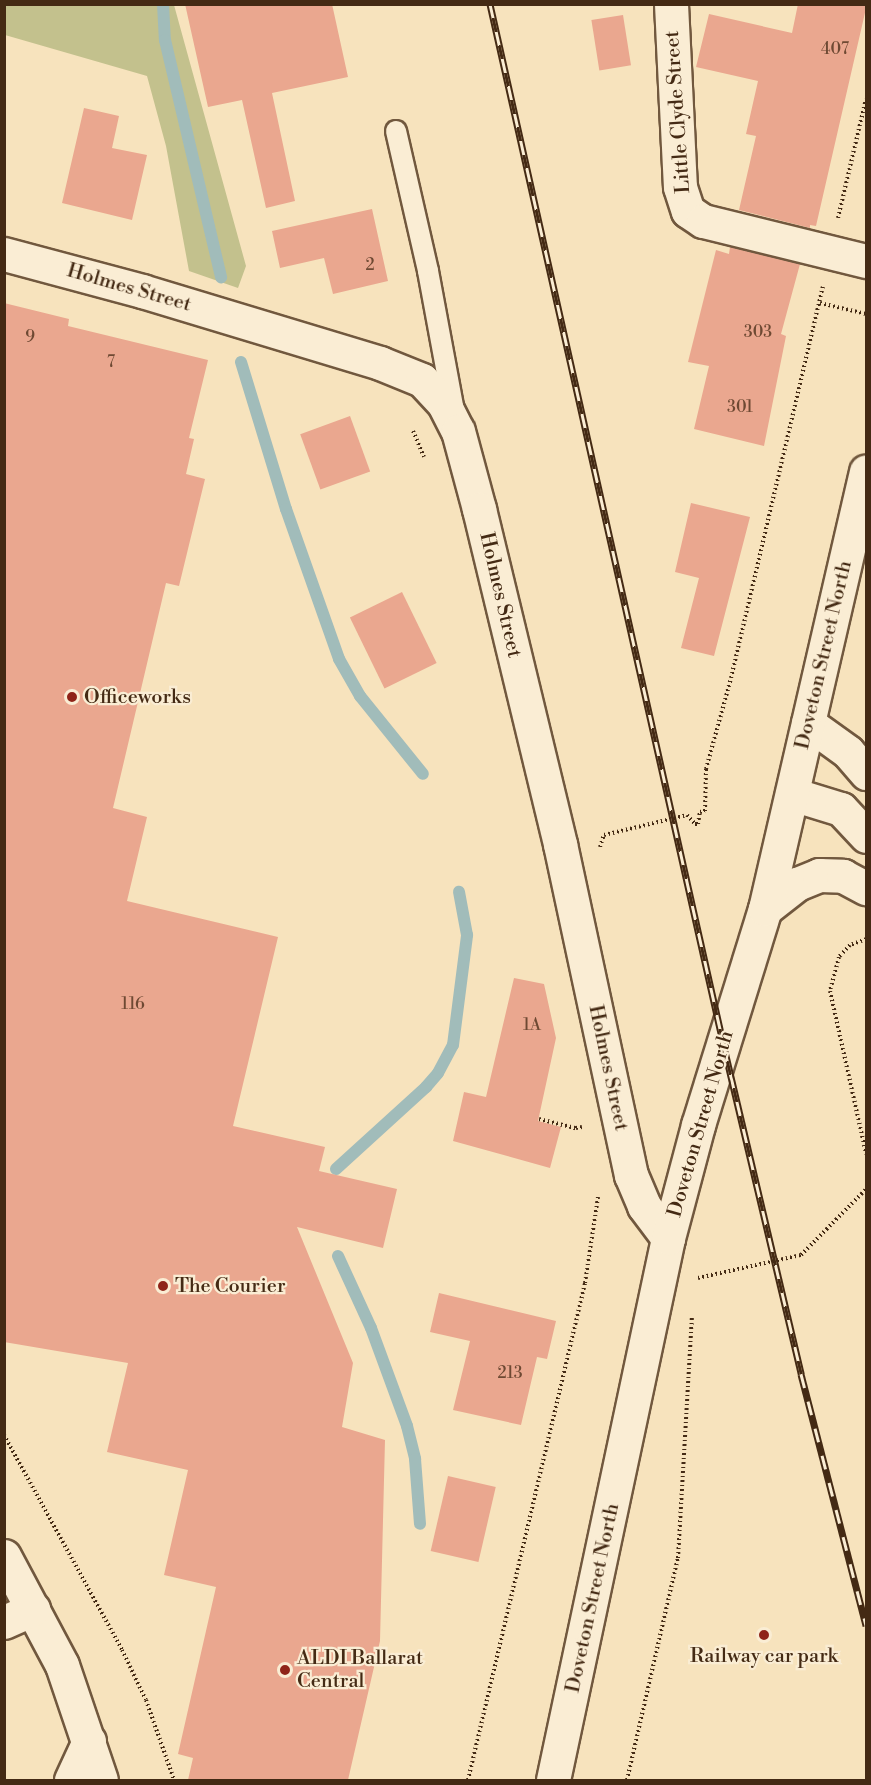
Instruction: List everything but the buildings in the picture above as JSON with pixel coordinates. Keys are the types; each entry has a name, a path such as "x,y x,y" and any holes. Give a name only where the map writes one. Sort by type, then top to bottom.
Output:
{"street":[{"name":"Little Clyde Street","path":"671,4 680,187 688,211 703,221 867,261"},
{"name":"Holmes Street","path":"4,254 163,297 406,373 422,380 434,390 452,417 458,431 560,844 631,1175 644,1206 668,1238"},
{"name":"Doveton Street North","path":"553,1780 668,1238 698,1125 765,909 867,472"},
{"path":"808,723 849,752 867,773"},
{"path":"792,794 841,809 867,836"},
{"path":"765,909 797,884 819,875 843,876 867,888"},
{"path":"4,1556 19,1616 62,1665 101,1780"},
{"path":"71,1780 89,1741"}],"lane":[{"path":"396,131 428,271 458,431"}],"path":[{"path":"829,252 867,99"},
{"path":"592,843 597,848 602,847 604,835 687,815 695,824 698,824 700,812 705,811 706,769 731,678 820,303 867,314"},
{"path":"867,939 850,945 839,957 831,980 830,991 867,1154"},
{"path":"539,1119 576,1128 585,1126"},
{"path":"692,1279 801,1255 867,1189"},
{"path":"468,1780 585,1283 598,1191"},
{"path":"627,1780 678,1558 692,1309"},
{"path":"4,1435 122,1650 146,1700 174,1780"}],"shaded area":[{"path":"4,5 174,5 246,266 238,288 189,271 166,146 147,76 5,35"}],"waterway":[{"path":"163,4 165,40 221,277"},
{"path":"241,362 286,509 339,659 360,696 423,774"},
{"path":"336,1169 426,1087 438,1073 453,1045 467,935 459,892"},
{"path":"338,1256 371,1328 407,1426 415,1459 420,1524"}],"railway":[{"path":"490,4 724,1047 801,1374 866,1626"}],"place":[{"name":"Officeworks","path":"72,697"},
{"name":"The Courier","path":"163,1286"},
{"name":"Railway car park","path":"764,1635"},
{"name":"ALDI Ballarat Central","path":"285,1670"}]}
